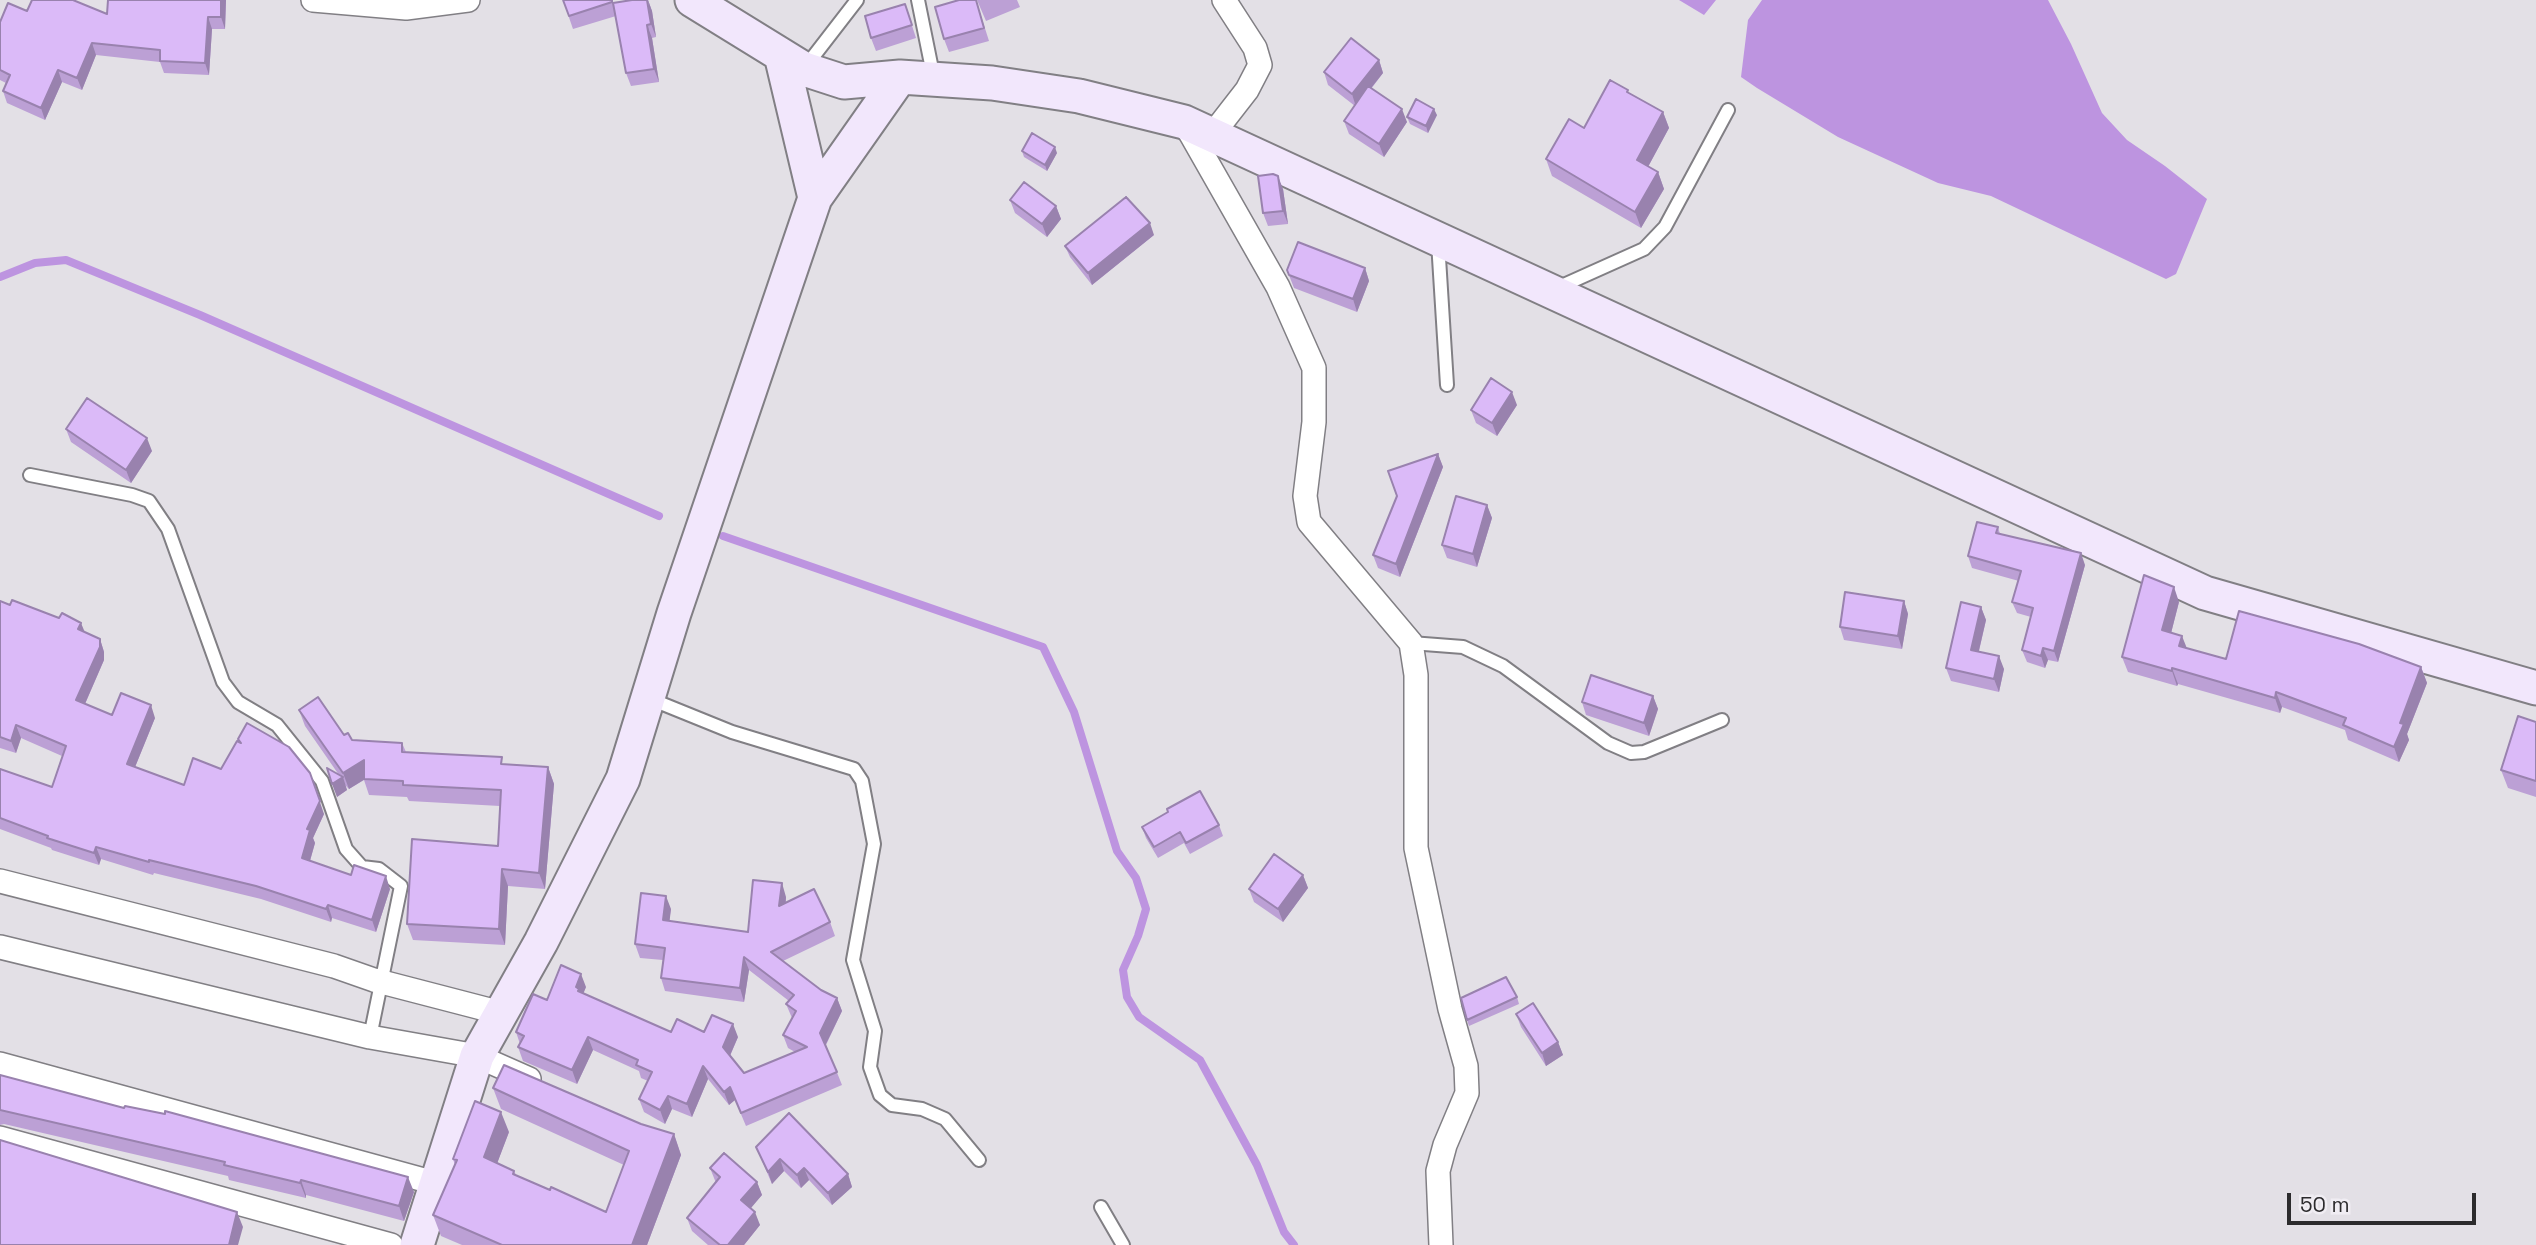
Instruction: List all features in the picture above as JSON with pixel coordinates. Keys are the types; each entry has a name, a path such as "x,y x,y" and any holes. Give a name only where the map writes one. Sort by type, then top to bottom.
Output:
{"main road":[{"path":"692,0 792,62 844,82 900,77 992,83 1079,96 1198,128 2205,593 2536,688"},
{"path":"792,62 815,198"},
{"path":"417,1245 477,1056 541,942 623,779 674,613 815,198 900,77"}],"street":[{"path":"313,0 406,8 468,0"},
{"path":"1224,0 1255,48 1260,65 1247,90 1198,128 1278,287 1314,368 1314,422 1305,496 1309,522 1410,643 1416,676 1416,848 1467,1079 1467,1093 1445,1145 1438,1171 1441,1245"},
{"path":"0,881 334,966 382,982 501,1013"},
{"path":"0,947 370,1037 477,1056 553,1089"},
{"path":"0,1065 435,1182"},
{"path":"0,1138 331,1237 391,1245"}],"lane":[{"path":"792,62 857,0"},
{"path":"918,0 934,79"},
{"path":"1551,291 1644,249 1665,227 1728,110"},
{"path":"1437,239 1447,385"},
{"path":"30,475 132,495 149,501 168,528 223,682 238,702 277,725 322,781 346,849 362,867 379,869 401,886 370,1037"},
{"path":"1410,643 1463,647 1503,666 1608,743 1631,753 1644,752 1722,720"},
{"path":"648,698 733,732 854,769 862,780 874,844 853,960 875,1031 870,1067 880,1096 892,1105 922,1109 945,1119 979,1160"},
{"path":"1101,1207 1123,1245"}],"shaded area":[{"path":"1679,0 1716,0 1704,15"},
{"path":"1762,0 2048,0 2102,113 2127,140 2207,199 2176,274 2166,279 1991,196 1938,183 1838,137 1757,88 1741,77 1748,20"}],"building":[{"path":"32,0 73,0 107,14 108,0 221,0 221,17 208,17 205,63 160,61 160,50 92,43 77,78 58,70 41,108 3,91 10,75 0,70 0,22 8,3 27,11"},
{"path":"563,0 612,0 612,2 569,16"},
{"path":"647,0 651,24 647,25 654,69 626,73 613,3"},
{"path":"959,0 976,0 984,28 944,39 935,7"},
{"path":"905,4 912,25 871,38 865,16"},
{"path":"1351,38 1379,60 1352,94 1324,72"},
{"path":"1610,80 1663,112 1637,160 1658,172 1635,212 1546,159 1569,119 1584,128"},
{"path":"1368,86 1402,109 1379,144 1344,121"},
{"path":"1416,99 1434,109 1426,126 1407,117"},
{"path":"1032,133 1055,147 1045,165 1022,151"},
{"path":"1258,176 1278,176 1283,211 1263,213"},
{"path":"1024,182 1056,206 1042,224 1010,200"},
{"path":"1126,197 1150,223 1088,273 1065,246"},
{"path":"1298,242 1365,268 1353,299 1289,275 1287,270"},
{"path":"1491,378 1512,392 1492,423 1471,410"},
{"path":"87,398 147,438 126,470 66,429"},
{"path":"1438,454 1396,564 1373,555 1397,496 1388,471"},
{"path":"1456,496 1487,505 1473,554 1442,545"},
{"path":"1977,522 1998,527 1996,533 2081,553 2054,651 2043,648 2041,656 2022,650 2033,608 2012,602 2021,571 1968,556"},
{"path":"2144,575 2174,587 2162,630 2182,636 2179,646 2226,659 2239,611 2359,644 2421,667 2400,723 2404,724 2394,747 2343,725 2346,718 2276,692 2275,698 2172,668 2172,671 2122,657"},
{"path":"1845,592 1904,601 1898,636 1840,627"},
{"path":"12,600 59,618 62,613 81,623 78,629 100,639 100,647 76,700 112,715 121,693 151,705 127,764 184,785 193,758 221,769 237,741 241,743 238,739 247,723 289,747 310,773 320,801 307,829 310,830 302,858 351,875 354,865 386,876 372,920 328,905 326,909 256,886 96,847 94,853 47,838 48,836 0,818 0,769 52,787 66,746 16,725 11,741 0,737 0,601 10,605"},
{"path":"1961,602 1981,607 1971,650 1999,656 1994,679 1946,668"},
{"path":"1591,675 1653,696 1644,723 1582,702"},
{"path":"318,697 344,735 348,733 352,740 402,743 402,752 502,757 501,764 548,767 539,873 502,869 499,929 407,924 412,839 498,846 501,790 403,785 403,781 364,779 364,760 343,773 299,710"},
{"path":"2518,716 2536,722 2536,781 2501,770"},
{"path":"327,768 343,777 332,784"},
{"path":"1200,791 1219,825 1186,843 1180,832 1154,847 1142,827 1168,812 1167,809"},
{"path":"1274,854 1303,875 1278,909 1249,889"},
{"path":"753,880 782,883 779,906 814,889 830,922 771,952 821,990 837,998 820,1033 837,1072 741,1113 730,1087 724,1092 703,1066 687,1104 668,1096 660,1110 639,1099 652,1072 636,1065 638,1060 588,1037 572,1070 518,1047 524,1036 516,1032 533,994 547,1000 561,965 581,974 576,987 578,991 671,1032 677,1019 704,1032 712,1015 733,1024 723,1047 744,1073 807,1047 783,1035 796,1011 786,1004 794,995 744,957 740,988 661,978 665,948 635,944 641,893 666,896 663,920 748,932"},
{"path":"1506,977 1517,997 1467,1020 1461,998"},
{"path":"1533,1003 1558,1042 1542,1053 1516,1014"},
{"path":"504,1065 641,1124 674,1134 632,1245 502,1245 433,1215 457,1160 453,1159 475,1101 501,1112 484,1157 514,1171 513,1174 550,1190 551,1187 606,1212 629,1151 493,1088"},
{"path":"0,1075 124,1108 125,1106 165,1114 165,1111 408,1177 399,1206 301,1180 300,1183 224,1165 225,1162 0,1110"},
{"path":"789,1113 848,1174 828,1193 804,1168 797,1175 780,1159 768,1172 756,1147"},
{"path":"0,1140 237,1212 229,1245 0,1245"},
{"path":"724,1153 757,1182 741,1200 755,1212 728,1245 720,1245 687,1218 720,1177 710,1168"}],"waterway":[{"path":"0,277 35,263 66,260 200,315 659,516"},
{"path":"723,536 1043,647 1074,712 1117,851 1136,878 1146,909 1123,970 1127,997 1139,1017 1200,1060 1257,1165 1284,1232 1294,1245"}]}
